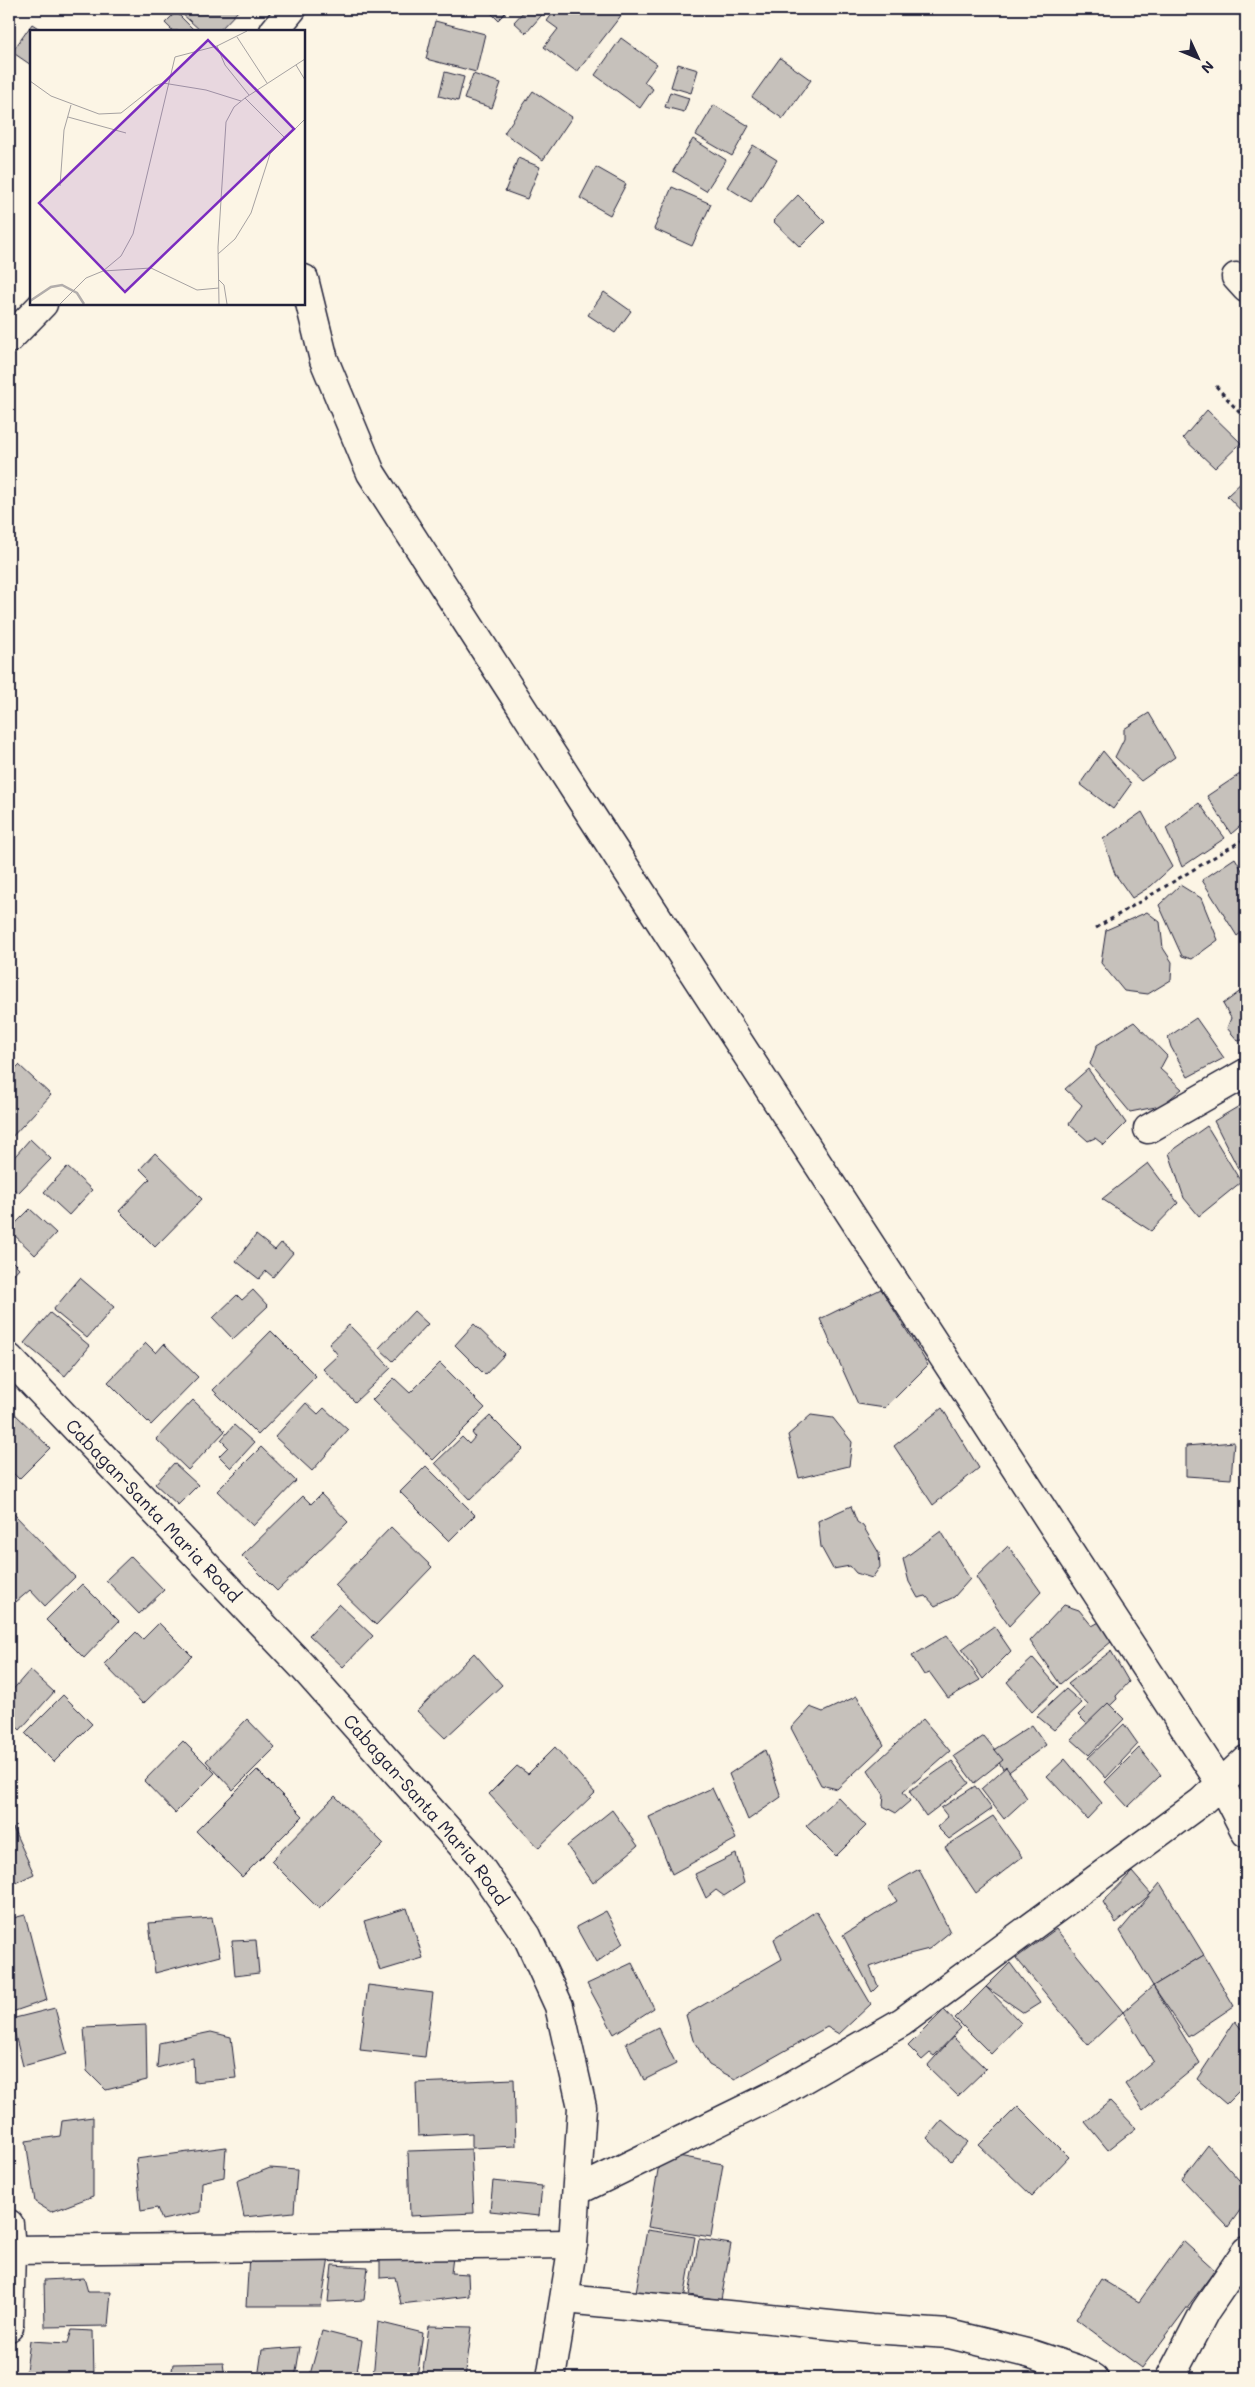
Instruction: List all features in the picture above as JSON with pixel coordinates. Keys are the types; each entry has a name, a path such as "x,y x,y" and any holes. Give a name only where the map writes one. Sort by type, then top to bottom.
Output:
{"street":[{"path":"275,30 292,9"},
{"path":"299,30 304,9"},
{"path":"305,283 324,360 371,473 1221,1784 1246,1833"},
{"path":"9,338 42,305"},
{"path":"1148,1130 1246,1073"},
{"name":"Cabagan-Santa Maria Road","path":"9,1358 310,1674 475,1860 527,1936 559,2006 582,2108 573,2244 566,2299 551,2378"},
{"path":"577,2191 784,2090 902,2022 1200,1802 1246,1760"},
{"path":"9,2327 10,2237 573,2244"},
{"path":"1170,2378 1205,2311 1246,2252"},
{"path":"566,2299 862,2328 949,2334 1031,2354 1094,2378"}],"path":[{"path":"1216,386 1246,420"},
{"path":"1096,928 1246,838"}],"building":[{"path":"181,9 240,9 220,30 200,30 179,11"},
{"path":"487,9 509,9 498,20"},
{"path":"526,9 547,9 526,33 514,22"},
{"path":"556,9 626,9 577,72 544,47 558,29 547,21"},
{"path":"176,12 194,30 172,30 165,23"},
{"path":"435,21 485,34 476,72 426,59"},
{"path":"32,24 41,30 30,30 30,64 12,52"},
{"path":"621,38 657,64 644,82 653,89 640,108 595,75"},
{"path":"780,58 811,80 783,119 752,97"},
{"path":"678,64 698,70 691,93 671,87"},
{"path":"445,72 464,77 458,101 439,96"},
{"path":"473,74 501,83 492,108 464,99"},
{"path":"533,91 572,117 543,160 504,133"},
{"path":"670,92 689,98 684,112 665,107"},
{"path":"714,105 749,126 732,156 696,135"},
{"path":"693,139 726,160 706,191 673,171"},
{"path":"753,145 777,160 751,202 727,187"},
{"path":"518,158 540,167 527,199 505,191"},
{"path":"596,167 626,184 610,215 580,198"},
{"path":"672,187 711,204 692,246 654,229"},
{"path":"798,195 825,222 800,247 773,221"},
{"path":"604,292 631,311 615,333 588,315"},
{"path":"1207,410 1241,443 1215,468 1183,438"},
{"path":"1246,478 1246,516 1227,496"},
{"path":"1149,713 1175,757 1141,781 1115,757 1124,739 1124,729"},
{"path":"1103,751 1131,784 1113,809 1080,784"},
{"path":"1246,770 1246,821 1231,834 1207,796"},
{"path":"1199,803 1225,838 1182,867 1166,828"},
{"path":"1142,812 1172,867 1151,886 1132,898 1115,874 1103,839"},
{"path":"1235,858 1246,877 1246,929 1237,936 1202,880"},
{"path":"1180,885 1201,898 1218,940 1192,959 1182,956 1159,905"},
{"path":"1147,912 1160,922 1163,948 1172,962 1171,980 1148,994 1124,991 1101,963 1106,930"},
{"path":"1246,987 1246,1039 1238,1041 1227,1028 1231,1018 1223,1004"},
{"path":"1196,1018 1224,1058 1188,1077 1171,1047 1168,1037"},
{"path":"1134,1022 1167,1056 1160,1069 1182,1089 1161,1106 1130,1112 1090,1064 1097,1045"},
{"path":"19,1065 51,1095 9,1140 9,1075"},
{"path":"1088,1069 1126,1123 1104,1145 1095,1138 1088,1141 1069,1124 1082,1105 1065,1089"},
{"path":"1246,1102 1246,1178 1243,1178 1214,1121"},
{"path":"1207,1126 1241,1182 1199,1216 1184,1198 1169,1153"},
{"path":"30,1139 51,1159 18,1193 9,1184 9,1163"},
{"path":"155,1153 202,1199 155,1247 119,1211 150,1179 140,1169"},
{"path":"1148,1163 1178,1203 1151,1231 1102,1199"},
{"path":"67,1167 92,1190 69,1215 44,1192"},
{"path":"30,1209 56,1233 35,1255 9,1230"},
{"path":"256,1235 275,1250 281,1243 293,1253 273,1277 266,1271 259,1279 236,1261"},
{"path":"9,1258 19,1268 9,1279"},
{"path":"80,1278 114,1307 87,1338 53,1310"},
{"path":"881,1289 928,1365 885,1408 858,1404 820,1319"},
{"path":"253,1290 268,1306 233,1339 213,1318 237,1295 242,1300"},
{"path":"414,1311 428,1324 393,1361 379,1348"},
{"path":"50,1313 90,1346 65,1376 24,1343"},
{"path":"474,1324 505,1354 485,1375 455,1345"},
{"path":"349,1325 391,1368 355,1402 323,1369 338,1355 329,1344"},
{"path":"271,1331 316,1376 258,1435 213,1390"},
{"path":"146,1343 156,1353 164,1344 198,1377 151,1425 108,1382"},
{"path":"440,1363 485,1408 433,1460 372,1400 394,1378 410,1393"},
{"path":"193,1400 225,1431 188,1470 156,1439"},
{"path":"306,1403 318,1414 324,1408 348,1430 312,1471 275,1437"},
{"path":"942,1408 979,1468 933,1505 894,1446"},
{"path":"11,1410 50,1448 19,1479 9,1469 9,1412"},
{"path":"811,1415 833,1418 852,1442 849,1466 799,1478 788,1435"},
{"path":"490,1416 523,1449 470,1500 435,1463 462,1437 469,1444 475,1437 472,1433"},
{"path":"234,1425 254,1443 231,1468 219,1456 228,1447 221,1440"},
{"path":"1234,1442 1231,1479 1186,1476 1186,1446"},
{"path":"261,1447 296,1481 253,1526 217,1491"},
{"path":"174,1463 198,1485 178,1505 155,1484"},
{"path":"426,1466 475,1515 449,1541 400,1492"},
{"path":"321,1494 348,1522 277,1591 242,1556 303,1496 311,1504"},
{"path":"851,1506 857,1522 863,1526 879,1553 880,1567 872,1578 856,1573 850,1566 833,1569 821,1547 818,1521"},
{"path":"13,1513 75,1577 45,1606 30,1590 16,1602 9,1595 9,1517"},
{"path":"391,1527 432,1567 376,1625 335,1585"},
{"path":"941,1531 970,1579 954,1597 935,1606 926,1596 918,1598 909,1582 903,1559"},
{"path":"1008,1546 1041,1592 1009,1626 976,1577"},
{"path":"131,1556 164,1590 139,1614 106,1580"},
{"path":"82,1584 119,1621 84,1658 46,1620"},
{"path":"339,1604 373,1636 343,1667 309,1635"},
{"path":"1064,1605 1079,1610 1092,1626 1103,1620 1117,1637 1060,1684 1030,1641"},
{"path":"159,1623 192,1656 143,1704 104,1664 136,1632 143,1639"},
{"path":"994,1626 1011,1651 983,1679 962,1649"},
{"path":"947,1635 980,1680 948,1698 930,1673 924,1675 912,1656"},
{"path":"1111,1651 1129,1682 1116,1696 1117,1699 1089,1726 1078,1715 1088,1705 1068,1684"},
{"path":"474,1653 502,1685 445,1738 417,1711"},
{"path":"1033,1658 1058,1687 1032,1712 1007,1682"},
{"path":"30,1670 54,1692 20,1730 9,1719 9,1694"},
{"path":"1066,1689 1082,1703 1054,1730 1037,1716"},
{"path":"63,1695 92,1724 54,1762 25,1733"},
{"path":"857,1696 884,1745 837,1789 821,1785 791,1728 810,1707 823,1712"},
{"path":"1108,1703 1124,1719 1089,1755 1071,1739"},
{"path":"247,1719 275,1748 233,1790 206,1761"},
{"path":"923,1719 950,1751 903,1792 910,1801 896,1813 883,1806 884,1795 868,1770"},
{"path":"1124,1724 1138,1744 1106,1778 1088,1758"},
{"path":"1032,1725 1046,1745 1006,1774 992,1751"},
{"path":"984,1736 1003,1760 974,1783 954,1756"},
{"path":"183,1741 215,1773 175,1813 144,1781"},
{"path":"555,1747 595,1793 538,1848 489,1794 517,1766 528,1774"},
{"path":"1139,1748 1161,1775 1128,1807 1105,1782"},
{"path":"765,1750 781,1797 748,1820 729,1774"},
{"path":"1065,1759 1102,1803 1087,1819 1047,1776"},
{"path":"952,1761 969,1783 926,1816 909,1791"},
{"path":"1006,1767 1027,1798 1004,1819 981,1789"},
{"path":"257,1770 303,1816 242,1877 196,1831"},
{"path":"975,1786 992,1809 949,1839 937,1827 948,1817 941,1808"},
{"path":"712,1788 736,1839 672,1874 649,1817"},
{"path":"335,1796 384,1844 319,1909 271,1861"},
{"path":"838,1797 866,1826 836,1856 806,1826"},
{"path":"612,1810 638,1846 593,1883 567,1846"},
{"path":"993,1816 1022,1857 976,1893 945,1847"},
{"path":"13,1828 34,1874 9,1886 9,1830"},
{"path":"736,1854 744,1883 724,1896 716,1890 706,1898 695,1874"},
{"path":"919,1869 950,1932 929,1949 897,1957 870,1967 878,1986 872,1992 843,1935 897,1901 888,1887"},
{"path":"1132,1872 1151,1894 1116,1923 1103,1902"},
{"path":"1160,1883 1204,1955 1153,1986 1120,1931"},
{"path":"407,1908 423,1958 380,1971 364,1921"},
{"path":"606,1911 623,1943 596,1963 576,1927"},
{"path":"816,1911 871,2004 839,2034 827,2027 735,2079 709,2065 693,2040 686,2015 782,1959 774,1939"},
{"path":"25,1915 47,2000 9,2013 9,1919"},
{"path":"212,1918 220,1956 155,1973 149,1923"},
{"path":"1056,1929 1123,2012 1088,2045 1016,1958"},
{"path":"256,1940 259,1973 235,1976 232,1941"},
{"path":"1204,1955 1234,2006 1188,2037 1153,1986"},
{"path":"632,1963 654,2008 614,2034 587,1984"},
{"path":"1010,1963 1040,2003 1024,2013 986,1987"},
{"path":"368,1985 433,1993 425,2057 360,2050"},
{"path":"1153,1986 1200,2063 1143,2110 1125,2084 1153,2061 1123,2012"},
{"path":"986,1987 1021,2023 991,2054 955,2018"},
{"path":"55,2008 67,2054 23,2066 11,2019"},
{"path":"944,2010 961,2028 934,2056 930,2053 922,2060 908,2046"},
{"path":"1235,2021 1246,2035 1246,2084 1226,2104 1197,2079"},
{"path":"146,2025 147,2080 106,2090 87,2071 84,2028"},
{"path":"658,2027 676,2064 644,2080 626,2043"},
{"path":"211,2032 231,2037 236,2078 194,2082 193,2058 157,2068 159,2043"},
{"path":"953,2037 986,2069 958,2096 927,2066"},
{"path":"514,2079 516,2146 472,2148 472,2133 418,2136 416,2083"},
{"path":"1110,2101 1136,2128 1108,2150 1085,2122"},
{"path":"1018,2106 1069,2157 1032,2196 979,2145"},
{"path":"93,2117 93,2196 51,2212 35,2202 26,2141 60,2136 62,2121"},
{"path":"942,2120 968,2142 951,2161 927,2138"},
{"path":"1208,2145 1246,2188 1246,2202 1228,2227 1182,2179"},
{"path":"226,2147 224,2177 202,2182 201,2212 162,2220 157,2208 141,2211 136,2159"},
{"path":"471,2149 474,2213 410,2216 408,2151"},
{"path":"661,2153 723,2164 711,2237 648,2227"},
{"path":"270,2168 297,2170 294,2212 244,2217 237,2181"},
{"path":"493,2181 542,2186 539,2216 490,2211"},
{"path":"647,2230 695,2237 684,2299 636,2292"},
{"path":"699,2239 731,2244 721,2300 689,2295"},
{"path":"1183,2241 1215,2270 1142,2368 1076,2319 1101,2279 1139,2302"},
{"path":"249,2255 329,2258 321,2306 246,2306"},
{"path":"380,2256 453,2257 451,2273 468,2274 469,2296 401,2304 395,2277 380,2278"},
{"path":"332,2265 368,2267 364,2300 328,2302"},
{"path":"84,2278 88,2292 111,2292 108,2326 45,2327 44,2280"},
{"path":"378,2322 423,2333 417,2378 373,2378"},
{"path":"429,2326 472,2327 465,2378 422,2378"},
{"path":"72,2330 93,2331 94,2378 25,2378 30,2341 68,2343"},
{"path":"322,2331 362,2341 356,2378 309,2378"},
{"path":"300,2347 295,2378 258,2378 262,2350"},
{"path":"223,2363 225,2378 171,2378 173,2364"}]}
